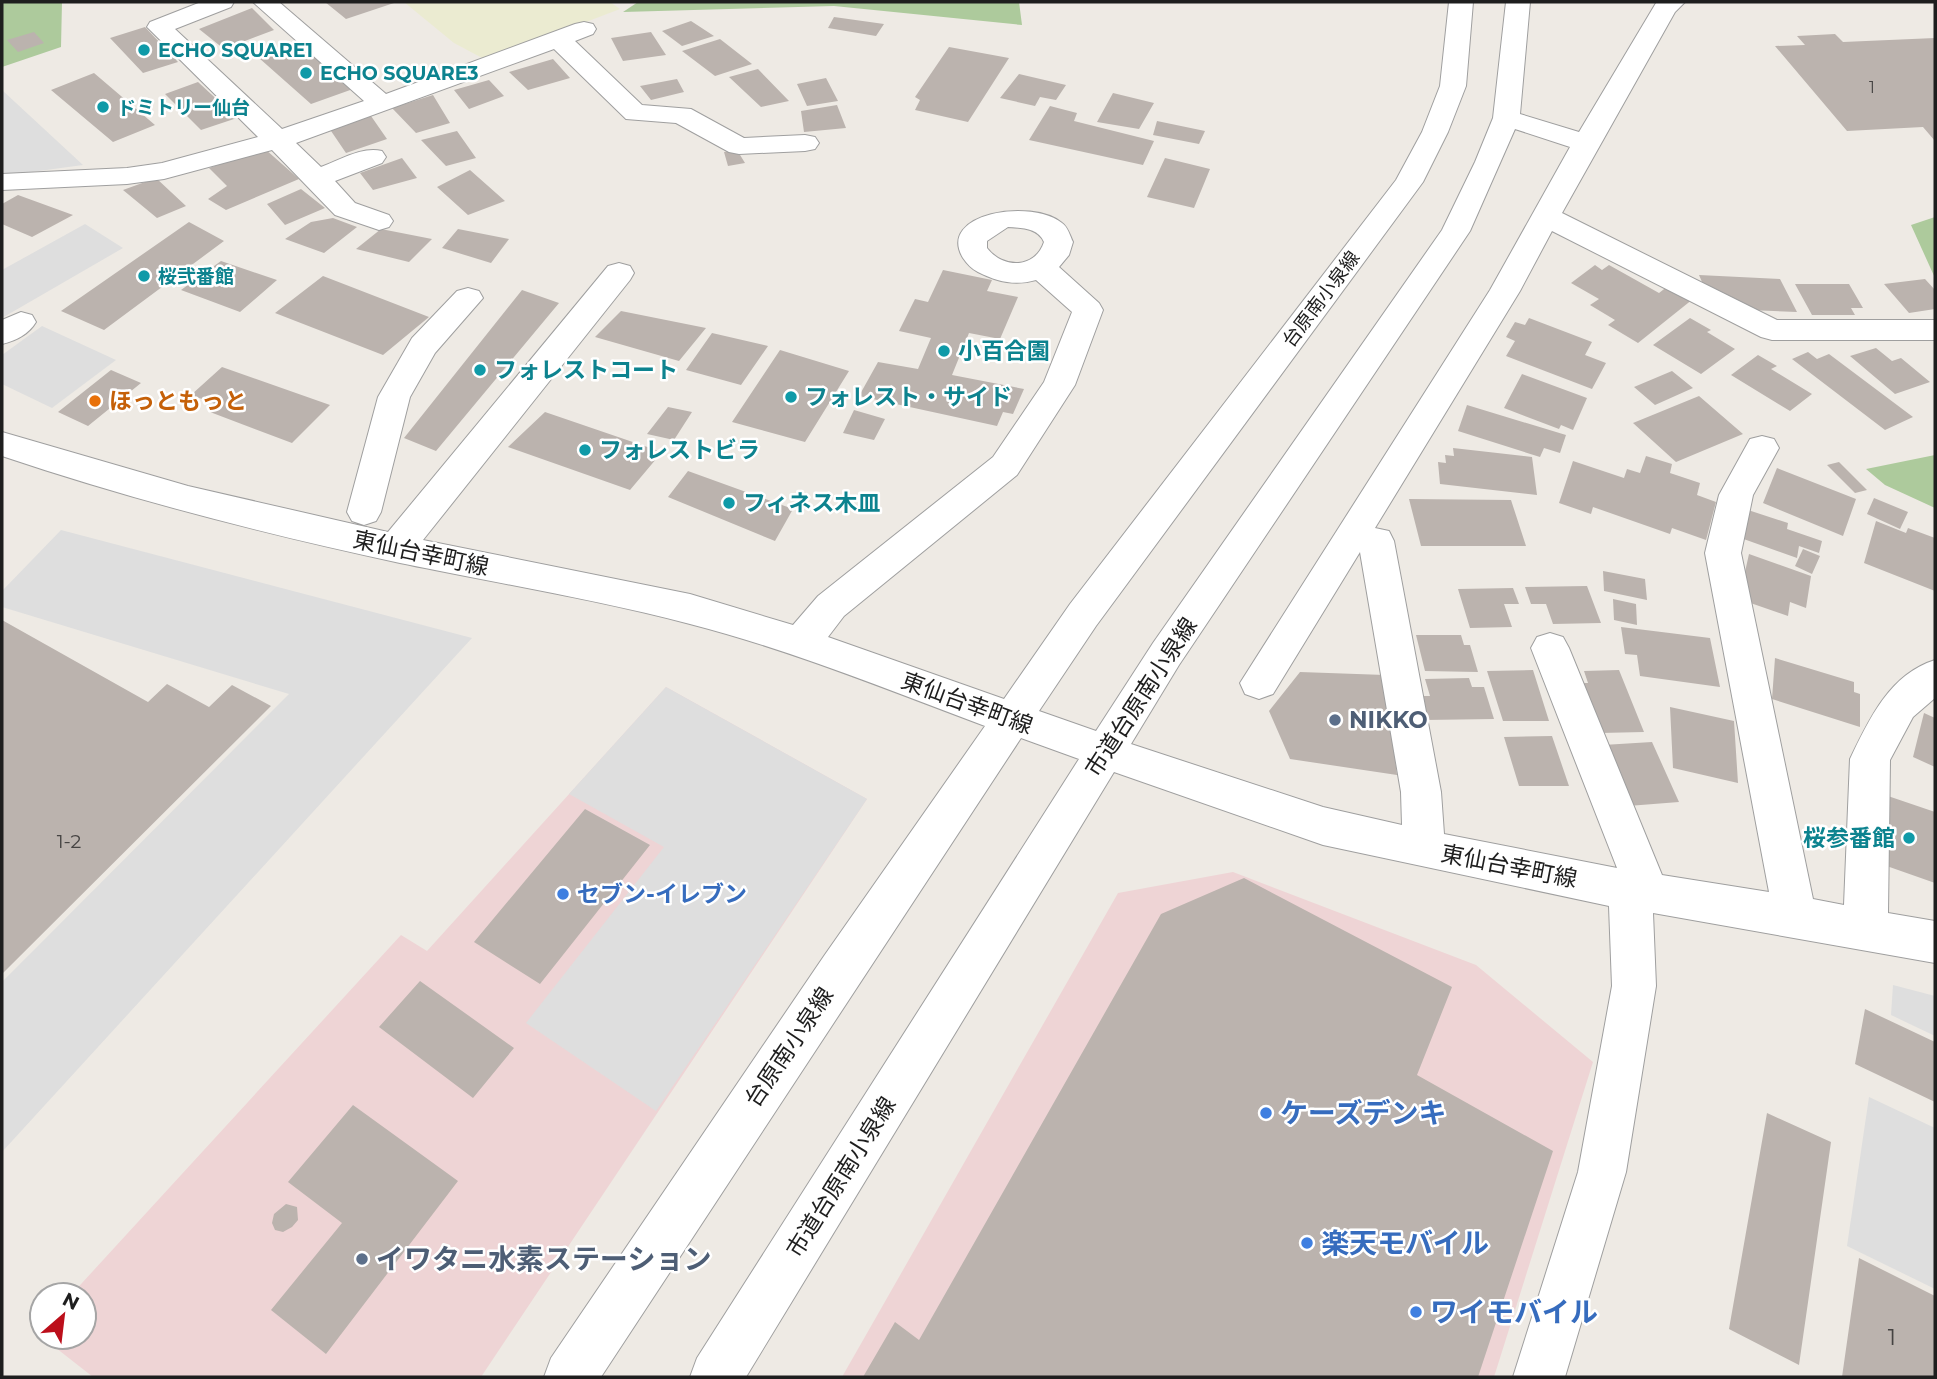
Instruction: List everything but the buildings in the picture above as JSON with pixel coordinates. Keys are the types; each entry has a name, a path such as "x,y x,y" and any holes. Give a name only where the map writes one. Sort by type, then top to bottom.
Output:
{"street":[{"path":"222,2 159,27 317,177 345,209 379,221"},
{"path":"265,2 381,103"},
{"name":"台原南小泉線","path":"570,1377 840,971 1083,615 1409,182 1435,132 1452,86 1461,2"},
{"name":"市道台原南小泉線","path":"716,1377 1166,654 1456,231 1489,162 1506,118 1518,2"},
{"path":"1259,683 1504,291 1586,143 1665,8 1673,2"},
{"path":"2,182 152,173 277,140 584,29"},
{"path":"558,39 635,113 682,115 739,146 805,144"},
{"path":"1506,118 1586,143"},
{"path":"317,177 372,156"},
{"path":"1546,217 1772,330 1935,330"},
{"path":"801,643 831,606 1004,466 1059,385 1088,310 1041,268"},
{"path":"396,548 619,273"},
{"path":"364,513 394,397 423,346 468,298"},
{"name":"東仙台幸町線","path":"2,444 188,499 396,548 690,609 801,643 1105,752 1323,826 1424,849 1639,891 1867,928 1935,942"},
{"path":"1762,448 1735,495 1723,553 1795,916"},
{"path":"1376,541 1421,792 1424,849"},
{"path":"1539,1377 1602,1172 1634,986 1639,891 1550,648"},
{"path":"1867,928 1865,887 1870,759 1899,705 1935,676"}],"shaded area":[{"path":"2,90 83,165 2,176"},
{"path":"85,224 123,248 2,318 2,270"},
{"path":"42,326 116,360 52,408 2,384 2,355"},
{"path":"61,530 472,638 2,1152 2,982 289,694 2,607 2,591"},
{"path":"666,687 867,799 481,1377 93,1377 60,1351 98,1351 98,1281 84,1281 401,935 427,951"},
{"path":"666,687 867,799 656,1111 526,1023 664,847 569,794"},
{"name":"ケーズデンキ","path":"1233,872 1476,965 1593,1062 1494,1377 842,1377 1118,893"},
{"path":"1893,985 1935,996 1935,1036 1891,1015"},
{"path":"1869,1097 1935,1128 1935,1289 1847,1246"}],"green space":[{"path":"2,2 62,2 61,47 2,67"},
{"path":"404,2 610,2 620,9 486,60 454,43"},
{"path":"638,2 1019,2 1022,25 834,6 623,12"},
{"path":"1935,217 1935,278 1911,225"},
{"path":"1935,455 1935,508 1885,485 1866,469"}],"place":[{"name":"ECHO SQUARE1","path":"144,50"},
{"name":"ECHO SQUARE3","path":"306,73"},
{"name":"ドミトリー仙台","path":"103,107"},
{"name":"桜弐番館","path":"144,276"},
{"name":"小百合園","path":"944,351"},
{"name":"フォレストコート","path":"480,370"},
{"name":"フォレスト・サイド","path":"791,397"},
{"name":"ほっともっと","path":"95,401"},
{"name":"フォレストビラ","path":"585,450"},
{"name":"フィネス木皿","path":"729,503"},
{"name":"NIKKO","path":"1335,720"},
{"name":"桜参番館","path":"1909,838"},
{"name":"セブン-イレブン","path":"563,894"},
{"name":"ケーズデンキ","path":"1266,1113"},
{"name":"楽天モバイル","path":"1307,1243"},
{"name":"イワタニ水素ステーション","path":"362,1259"},
{"name":"ワイモバイル","path":"1416,1312"}]}
